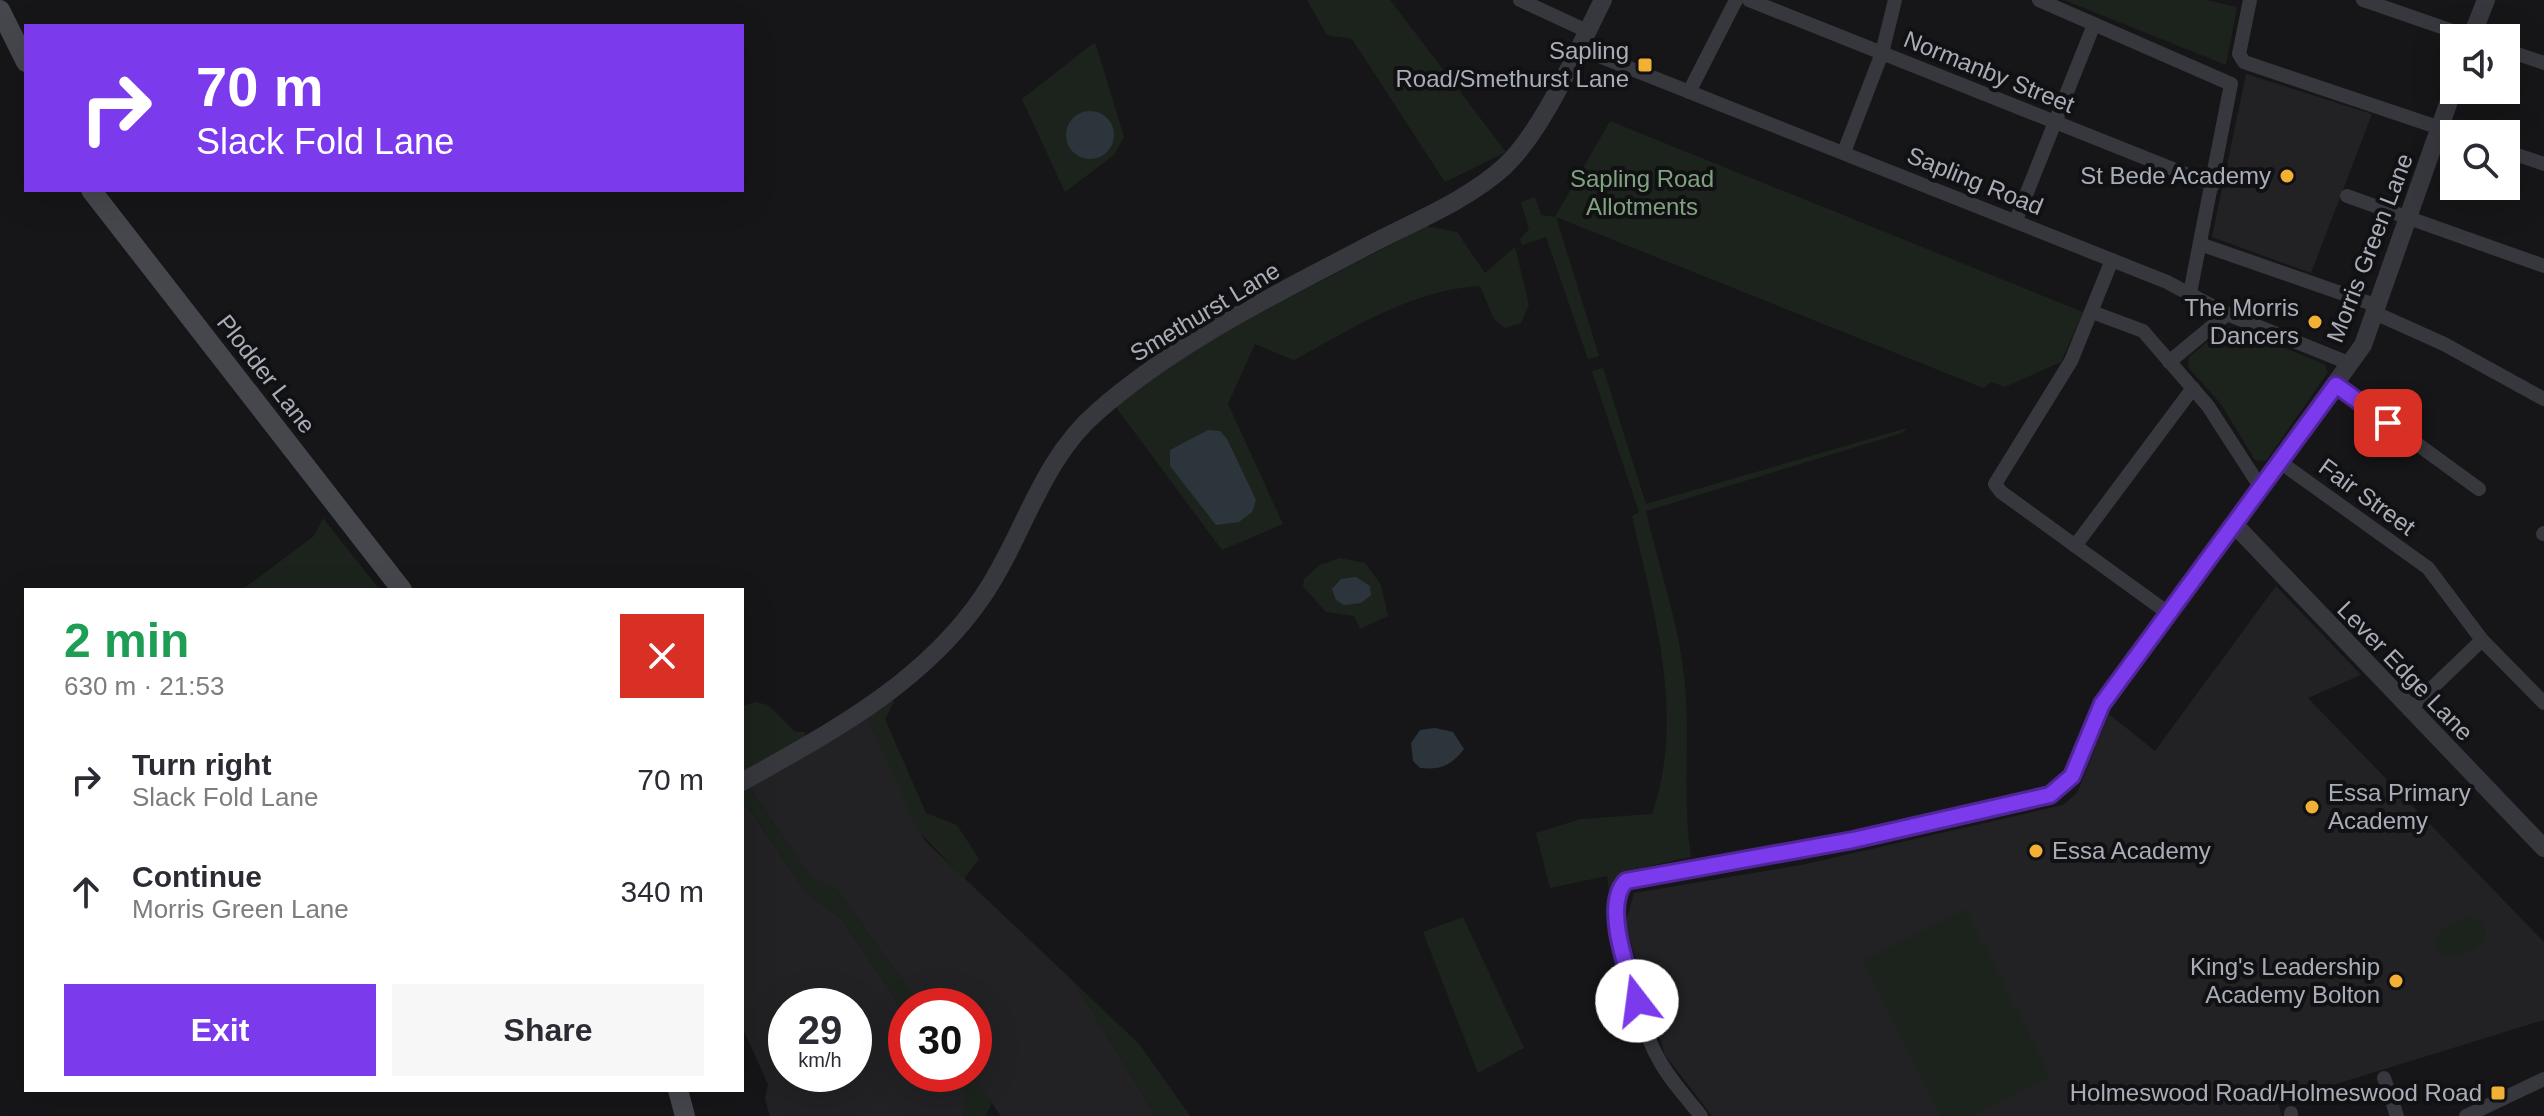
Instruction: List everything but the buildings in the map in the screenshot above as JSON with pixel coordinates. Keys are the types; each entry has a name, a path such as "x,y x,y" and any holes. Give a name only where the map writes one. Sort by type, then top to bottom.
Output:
{"main road":[{"path":"0,10 24,58"},
{"name":"Plodder Lane","path":"93,192 400,588"},
{"path":"679,1092 685,1116"}],"street":[{"name":"Sapling Road","path":"1520,0 1583,40 1689,92 2016,220 2190,293 2227,314 2351,364"},
{"name":"Smethurst Lane","path":"744,781 876,703 959,626 994,578 1046,476 1094,414 1182,348 1491,177 1529,137 1603,0"},
{"path":"1689,92 1736,0"},
{"name":"Normanby Street","path":"1749,0 2213,185"},
{"path":"1844,152 1882,53 1895,0"},
{"path":"2039,0 2093,27 2231,84 2190,293"},
{"path":"2250,0 2241,59 2440,128"},
{"path":"2363,0 2440,26"},
{"path":"2477,24 2486,0"},
{"path":"2016,220 2093,27"},
{"path":"2520,55 2544,63"},
{"name":"Morris Green Lane","path":"1701,1116 1664,1069 1650,1042 1614,907 1622,885 1633,877 1853,840 2050,795 2072,776 2095,717 2363,345 2409,218 2440,151"},
{"path":"2520,156 2544,164"},
{"path":"2347,196 2544,266"},
{"path":"2200,244 2377,310 2544,399"},
{"path":"2112,260 2092,312 2052,396 1995,484 2001,492 2168,613"},
{"path":"2092,312 2138,328 2223,426 2261,488"},
{"path":"2169,362 2227,314"},
{"path":"2336,385 2479,489"},
{"path":"2075,546 2193,388"},
{"name":"Fair Street","path":"2280,462 2428,568 2482,640 2544,703"},
{"name":"Lever Edge Lane","path":"2234,524 2544,848"},
{"path":"2409,710 2482,640"},
{"path":"2384,1078 2397,1116"},
{"path":"2466,1116 2544,1079"}],"shaded area":[{"name":"St Bede Academy","path":"2246,74 2372,114 2311,273 2212,237"},
{"path":"1090,111 1107,118 1114,135 1107,152 1090,159 1073,152 1066,135 1073,118"},
{"path":"1208,430 1220,431 1227,439 1256,500 1252,512 1239,522 1216,525 1170,466 1170,450"},
{"path":"1356,577 1370,586 1371,595 1361,603 1344,605 1336,600 1332,589 1341,579"},
{"name":"Essa Academy","path":"2276,586 2361,675 2308,698 2544,942 2544,1020 2278,1102 2282,1116 1712,1116 1665,1055 1625,924 1634,893 1806,864 2063,805 2077,793 2109,714 2155,751"},
{"path":"867,717 925,841 1074,982 1156,1116 1001,1116 984,1092 992,1092 992,988 908,988 836,889 812,879 748,786 845,733"},
{"path":"1435,728 1453,732 1464,749 1445,766 1420,768 1413,761 1411,743 1420,730"},
{"path":"747,805 805,891 842,920 889,988 888,1092 966,1094 963,1116 770,1116 765,1099 768,1084 744,1031 744,806"}],"green space":[{"path":"1307,0 1390,0 1506,152 1445,182 1352,39 1327,35"},
{"path":"2064,0 2206,0 2237,7 2226,65"},
{"path":"1095,42 1124,137 1114,155 1065,192 1022,99"},
{"name":"Sapling Road Allotments","path":"1610,121 2083,312 2061,362 2005,387 1991,382 1983,388 1556,217 1599,356 1588,359 1546,237 1522,245 1520,239 1529,229 1521,202 1535,197 1541,215 1555,217"},
{"path":"1425,226 1457,232 1485,273 1515,247 1529,305 1521,323 1505,328 1494,319 1480,286 1430,295 1383,312 1294,360 1255,344 1228,404 1283,524 1222,550 1115,406 1151,379 1227,332"},
{"path":"2232,327 2324,364 2328,372 2266,461 2255,460 2221,404 2188,367 2189,357 2224,328"},
{"path":"1603,368 1646,504 1907,428 1902,433 1646,511 1674,619 1685,685 1687,814 1691,857 1627,871 1614,880 1609,893 1607,876 1550,888 1536,833 1581,819 1652,814 1662,777 1666,739 1663,665 1632,516 1639,512 1592,371"},
{"path":"323,518 378,588 245,588 314,536"},
{"path":"1340,558 1365,563 1381,585 1388,616 1360,629 1354,616 1326,612 1303,586 1304,579 1320,565"},
{"path":"892,699 894,702 885,719 926,813 957,825 979,859 964,879 917,829 867,717"},
{"path":"756,702 768,705 795,732 805,732 806,739 744,773 744,705"},
{"path":"748,786 812,879 836,889 908,988 889,988 842,920 805,891 748,806 744,807 744,789"},
{"path":"1966,909 2050,1076 1971,1116 1940,1116 1862,961"},
{"path":"1463,917 1524,1048 1478,1073 1423,932"},
{"path":"2469,917 2485,922 2482,941 2472,950 2453,957 2437,953 2434,941 2446,925"},
{"path":"1074,982 1140,1045 1190,1116 1156,1116"},
{"path":"964,1092 984,1092 992,1103 986,1116 963,1116"}],"place":[{"name":"Sapling Road/Smethurst Lane","path":"1645,65"},
{"name":"St Bede Academy","path":"2287,176"},
{"name":"The Morris Dancers","path":"2315,322"},
{"name":"Essa Primary Academy","path":"2312,807"},
{"name":"Essa Academy","path":"2036,851"},
{"name":"King's Leadership Academy Bolton","path":"2396,981"},
{"name":"Holmeswood Road/Holmeswood Road","path":"2498,1093"}],"route":[{"path":"1637,1001 1614,907 1618,890 1626,881 1633,877 1853,840 2042,798 2060,789 2072,776 2102,704 2336,385 2388,423"}]}
